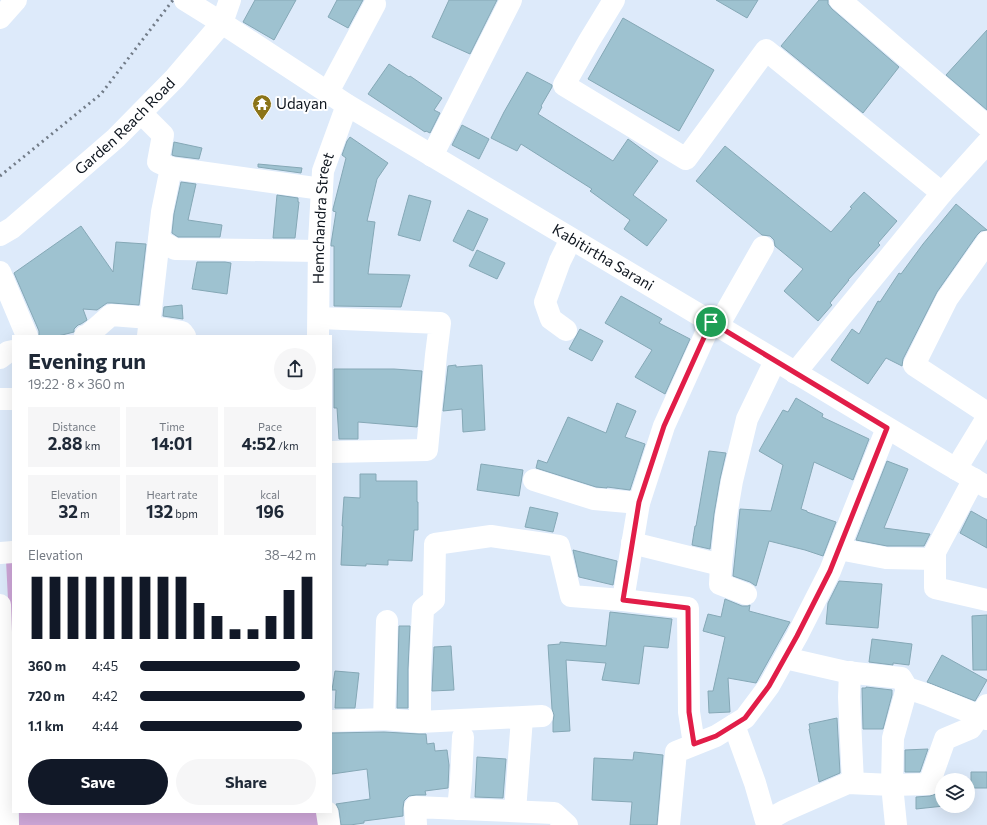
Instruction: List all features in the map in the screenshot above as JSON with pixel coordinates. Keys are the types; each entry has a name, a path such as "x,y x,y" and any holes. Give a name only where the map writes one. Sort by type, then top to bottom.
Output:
{"street":[{"path":"0,18 16,0"},
{"name":"Kabitirtha Sarani","path":"184,0 222,23 347,105 972,479"},
{"name":"Garden Reach Road","path":"0,236 12,228 110,143 141,113 175,78 222,23 230,0"},
{"path":"432,156 511,0"},
{"path":"614,0 564,85 686,159 766,50 942,193"},
{"path":"840,0 987,126"},
{"path":"328,92 375,4"},
{"name":"Hemchandra Street","path":"318,327 319,251 323,171 347,105"},
{"path":"141,113 163,135 158,162 171,168 322,189"},
{"path":"795,372 942,193 987,143"},
{"path":"149,327 162,212 171,168"},
{"path":"566,330 550,319 545,302 560,260 571,239"},
{"path":"159,240 174,249 319,251"},
{"path":"987,242 947,299 914,365 987,413"},
{"path":"623,600 639,502 664,426 715,324 763,247"},
{"path":"0,272 27,335"},
{"path":"88,335 111,315 149,327 182,332 184,335"},
{"path":"318,327 440,323 428,450 332,452"},
{"path":"0,358 8,352 12,351"},
{"path":"746,594 720,584 726,516 732,481 747,419 775,361"},
{"path":"0,399 12,398"},
{"path":"987,418 972,479 935,552 935,588 987,600"},
{"path":"685,748 716,736 745,718 769,686 797,636 830,571 887,428"},
{"path":"534,480 594,500 639,502"},
{"path":"420,722 420,670 423,609 434,600 435,544 491,536 559,546 571,596 623,600 688,608 689,712 685,748 669,825"},
{"path":"632,543 721,566"},
{"path":"839,549 886,558 935,559"},
{"path":"0,553 12,552"},
{"path":"0,605 8,825"},
{"path":"384,719 386,621"},
{"path":"734,725 754,783 772,821 848,783 892,785 929,784 945,739 971,728 985,713 907,688 901,678 850,672 784,658"},
{"path":"850,672 849,697 853,783"},
{"path":"896,825 892,785 893,738 907,688"},
{"path":"332,720 384,719 420,722 532,717 515,811"},
{"path":"458,809 463,737"},
{"path":"416,825 415,807 554,813 567,825"},
{"path":"327,813 329,825"}],"shaded area":[{"path":"6,560 12,560 12,680"},
{"path":"19,813 324,813 325,825 19,825"}],"building":[{"path":"255,0 296,0 274,40 243,22"},
{"path":"337,0 363,0 348,28 328,17"},
{"path":"449,0 497,0 470,54 432,37"},
{"path":"716,0 758,0 747,18"},
{"path":"819,0 828,0 828,4 832,9 899,67 863,113 781,46"},
{"path":"623,18 714,70 679,131 588,79"},
{"path":"987,30 987,110 946,75"},
{"path":"389,64 409,77 410,76 442,98 434,110 440,113 430,133 425,132 368,94"},
{"path":"527,72 552,85 538,114 613,161 628,139 658,161 633,195 667,220 647,246 624,229 630,220 590,191 592,189 521,144 517,151 491,138"},
{"path":"462,125 489,139 479,159 452,145"},
{"path":"350,137 388,163 377,179 367,221 375,222 368,274 410,275 401,307 334,306 334,246 331,246 331,244 336,212 333,211 333,209 346,158 342,155"},
{"path":"174,142 202,148 199,159 172,155"},
{"path":"725,146 831,232 852,208 850,207 864,192 897,221 878,243 880,245 848,280 830,303 832,305 818,321 784,291 803,269 775,246 774,240 770,236 762,235 696,181"},
{"path":"258,164 302,168 301,173 258,167"},
{"path":"181,182 196,184 188,220 222,225 220,237 178,237 172,233 174,214"},
{"path":"277,195 298,198 299,202 295,238 273,238"},
{"path":"409,195 431,201 420,241 398,235"},
{"path":"956,204 987,230 981,231 977,235 937,292 903,359 902,366 886,358 868,384 831,360 852,329 859,334 878,301 880,302 899,273 901,274 923,244"},
{"path":"468,210 488,219 473,251 453,241"},
{"path":"81,226 113,272 116,242 146,244 139,305 107,303 97,310 83,309 87,320 78,325 74,329 74,332 62,335 39,335 39,331 14,273"},
{"path":"477,250 505,263 497,279 469,266"},
{"path":"197,262 231,263 227,294 192,289"},
{"path":"621,296 662,319 659,323 690,339 665,394 635,377 652,350 605,323"},
{"path":"182,305 183,319 163,316 164,307"},
{"path":"580,329 603,341 592,361 569,349"},
{"path":"456,365 456,367 482,365 485,430 463,432 462,409 443,411 448,366"},
{"path":"334,369 394,369 422,371 417,427 358,422 358,439 339,439 337,408 334,408"},
{"path":"796,398 823,414 822,417 869,439 853,480 814,462 801,509 836,522 823,556 769,541 756,586 750,582 733,576 740,509 771,511 783,465 759,451 783,410 788,412"},
{"path":"617,403 636,411 625,437 645,444 630,490 596,487 536,468 538,460 547,463 568,417 606,433"},
{"path":"709,451 726,453 714,514 710,549 692,545"},
{"path":"887,461 908,469 884,528 930,534 924,546 887,546 856,540"},
{"path":"481,464 523,470 519,496 477,490"},
{"path":"360,474 376,474 376,481 417,481 418,530 414,530 412,561 388,560 388,565 341,565 344,497 360,498"},
{"path":"530,507 558,513 553,532 525,527"},
{"path":"971,511 987,520 987,548 960,533"},
{"path":"573,550 617,561 613,585 579,577"},
{"path":"839,581 882,584 878,628 826,624 828,603"},
{"path":"725,599 742,606 750,605 749,611 790,622 756,683 728,678 730,712 709,713 708,691 713,691 725,637 703,631 708,614 721,617"},
{"path":"610,612 672,619 668,648 644,646 639,684 602,680 606,663 566,660 570,731 553,732 554,715 552,709 548,645 560,644 560,642 606,646"},
{"path":"987,615 987,670 973,670 972,616"},
{"path":"399,626 410,626 408,708 397,708"},
{"path":"872,639 912,644 909,665 869,662"},
{"path":"451,646 454,690 432,691 434,647"},
{"path":"942,655 987,680 975,701 927,682"},
{"path":"335,671 359,673 355,708 335,708 336,690 332,690"},
{"path":"866,687 892,690 883,729 863,729 862,688"},
{"path":"837,718 840,773 819,782 809,724"},
{"path":"384,732 426,734 427,744 434,743 435,751 447,750 449,765 448,788 425,791 426,795 409,796 404,801 403,816 364,821 364,823 341,825 339,810 336,804 370,799 367,769 332,774 332,733"},
{"path":"928,749 920,772 905,772 905,750"},
{"path":"634,752 663,755 657,825 630,825 632,802 592,800 594,758 633,760"},
{"path":"477,757 506,759 503,798 475,797"},
{"path":"987,772 987,788 975,788 975,773 971,773"},
{"path":"935,794 935,807 916,809 916,797"}],"railway":[{"path":"0,176 101,94 173,0"}],"place":[{"name":"Udayan","path":"262,121"}],"route":[{"path":"711,322 887,428 830,571 797,636 769,686 745,718 716,736 694,744 689,712 688,608 623,600 639,502 664,426 711,322"}]}
